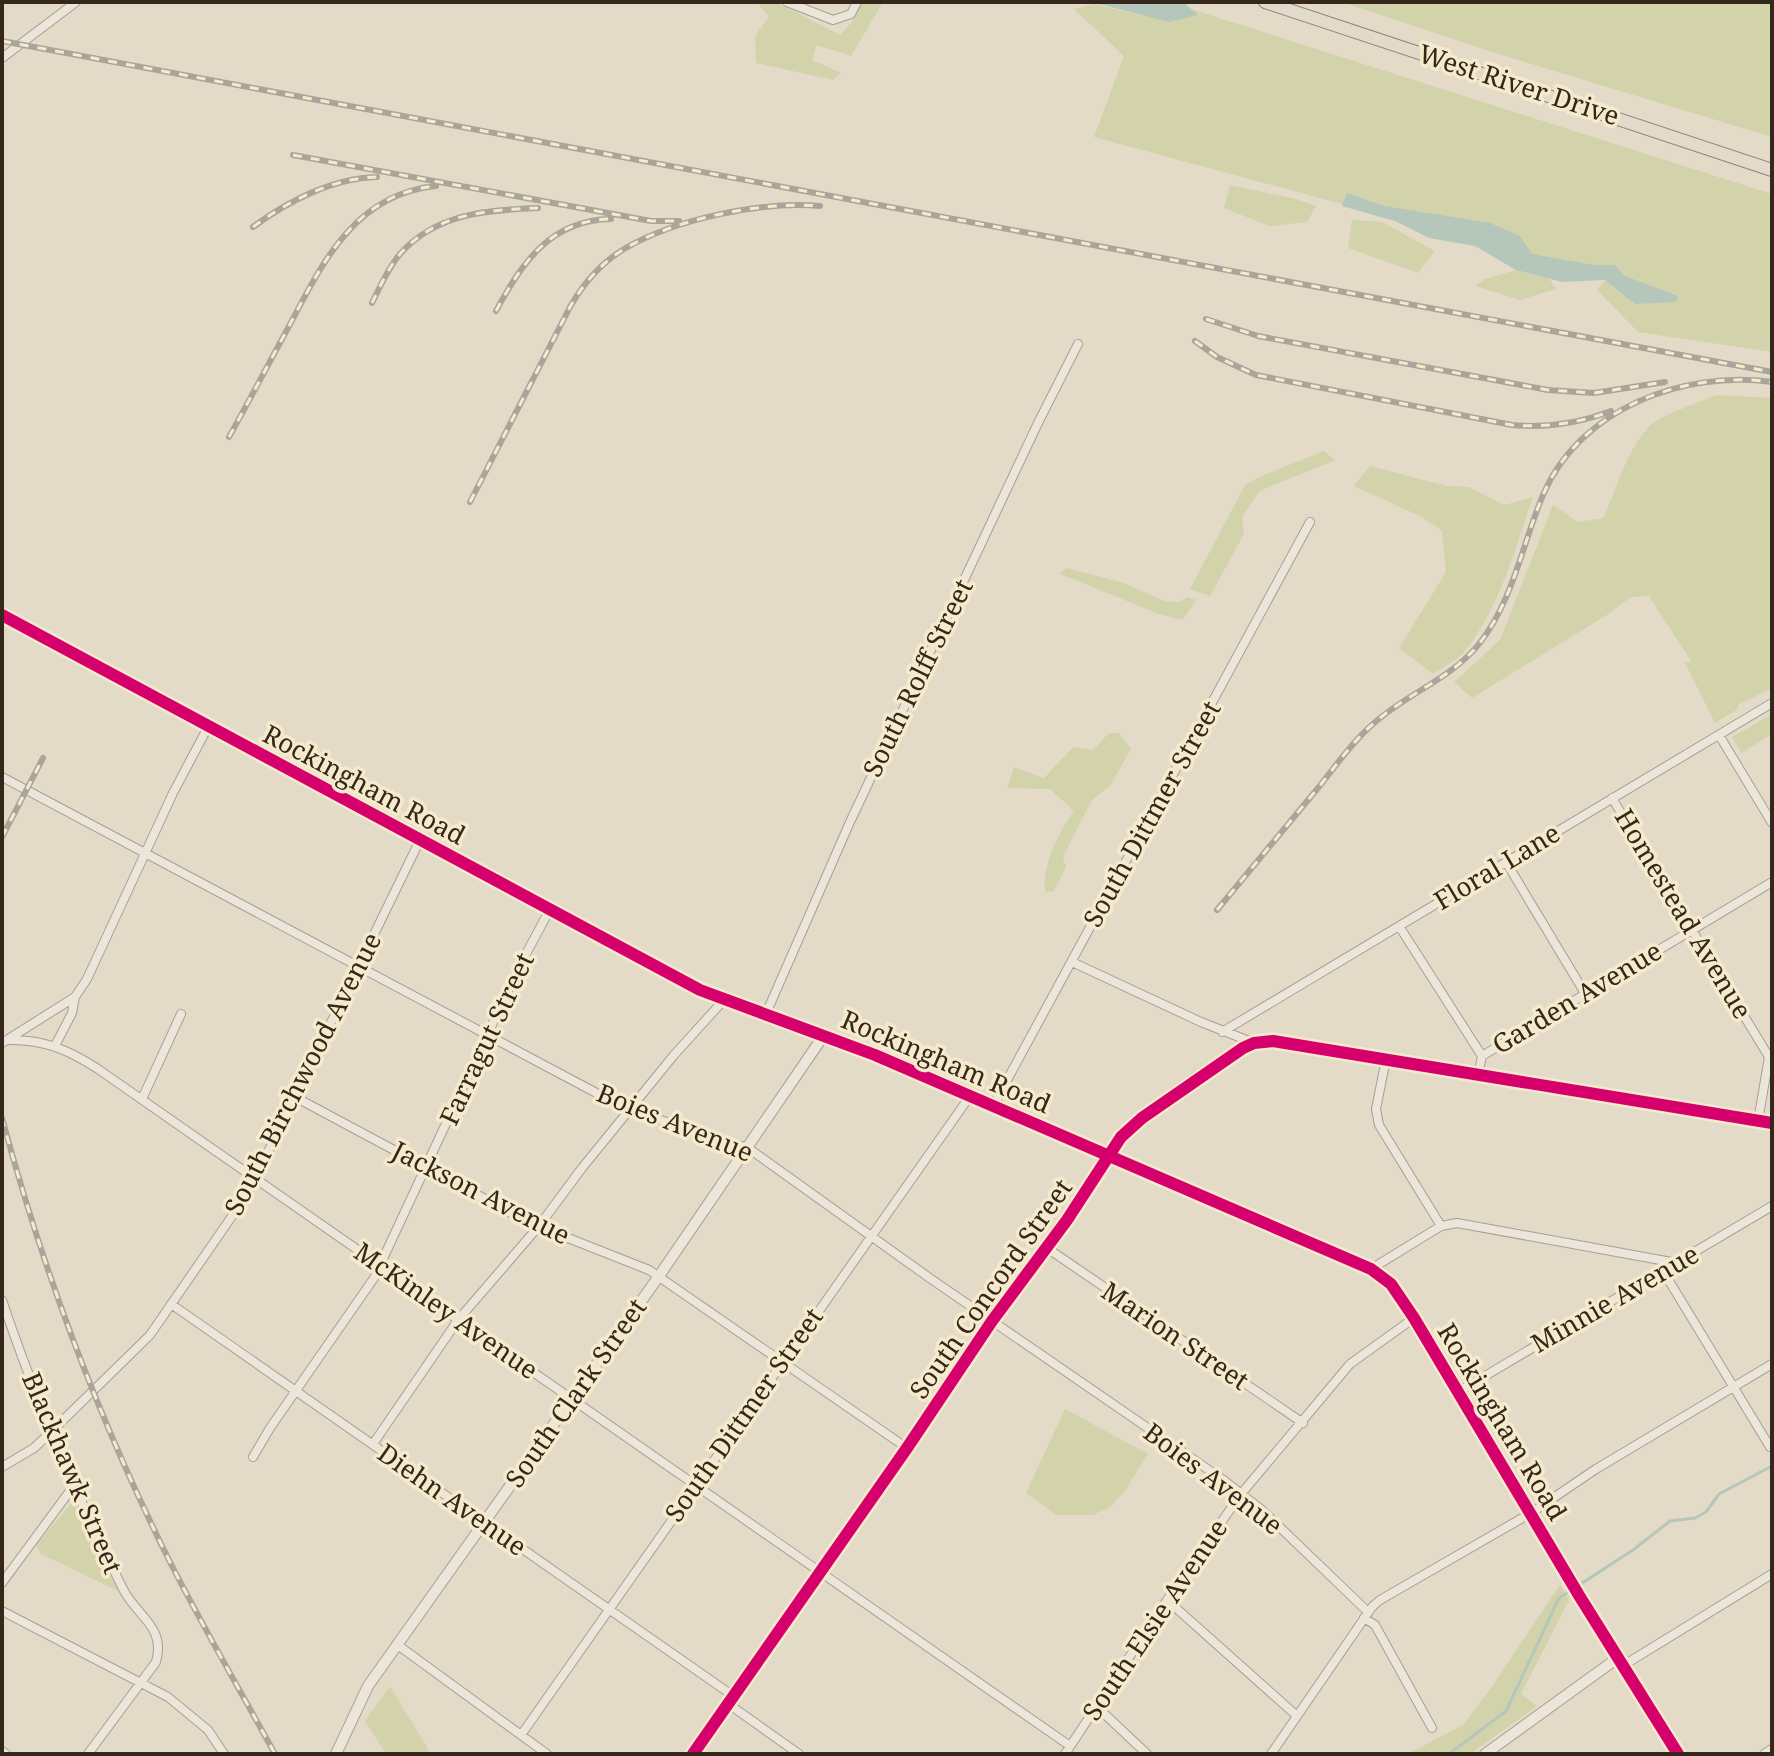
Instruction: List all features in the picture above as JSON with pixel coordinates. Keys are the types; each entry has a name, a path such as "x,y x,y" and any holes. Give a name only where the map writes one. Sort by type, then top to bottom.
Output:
{"main road":[{"name":"West River Drive","path":"1265,2 1772,170"}],"street":[{"path":"2,58 76,2"},
{"path":"787,2 833,20 851,14 857,2"},
{"name":"South Rolff Street","path":"765,1016 850,822 1078,344"},
{"name":"South Dittmer Street","path":"993,1106 1310,522"},
{"name":"Rockingham Road","path":"2,615 723,1001 824,1035 1371,1269 1391,1284 1414,1318 1580,1597 1678,1754"},
{"name":"Floral Lane","path":"1222,1032 1772,703"},
{"path":"55,1046 72,1013 75,997 87,979 173,793 209,725"},
{"path":"1719,735 1772,823"},
{"name":"Boies Avenue","path":"2,777 630,1109 748,1148 1263,1511 1375,1625 1432,1728"},
{"name":"Homestead Avenue","path":"1612,798 1769,1057 1758,1121"},
{"name":"South Birchwood Avenue","path":"2,1467 34,1448 150,1335 255,1178 420,840"},
{"path":"1506,862 1586,995"},
{"name":"Garden Avenue","path":"1478,1076 1482,1056 1772,882"},
{"name":"Farragut Street","path":"253,1457 374,1278 518,969 550,909"},
{"path":"1399,926 1482,1056"},
{"path":"1072,962 1222,1032 1254,1043 1273,1041 1772,1123"},
{"path":"5,1042 75,997"},
{"path":"373,1444 458,1320 539,1226 630,1109 723,1001"},
{"path":"142,1099 181,1014"},
{"name":"South Clark Street","path":"336,1754 368,1686 659,1276 824,1035"},
{"name":"McKinley Avenue","path":"5,1042 29,1040 72,1052 821,1571 1068,1750"},
{"name":"South Concord Street","path":"693,1754 992,1321 1047,1248 1121,1137 1142,1118 1254,1043"},
{"path":"1386,1059 1376,1109 1379,1125 1441,1226"},
{"name":"South Dittmer Street","path":"521,1735 970,1096"},
{"name":"Jackson Avenue","path":"295,1097 539,1226 649,1270 907,1448"},
{"name":"Minnie Avenue","path":"1458,1392 1772,1206"},
{"path":"1371,1269 1441,1226 1457,1223 1677,1263"},
{"name":"Marion Street","path":"1047,1248 1303,1423"},
{"path":"1663,1271 1770,1447"},
{"name":"Blackhawk Street","path":"2,1300 5,1321 128,1599 156,1633 160,1647 156,1662 141,1682"},
{"name":"Diehn Avenue","path":"171,1304 608,1609 799,1754"},
{"name":"South Elsie Avenue","path":"1068,1750 1241,1494 1350,1364 1414,1318"},
{"path":"1271,1754 1366,1615 1380,1600 1531,1513 1596,1469 1772,1364"},
{"path":"2,1583 75,1484"},
{"path":"1485,1754 1622,1661 1772,1574"},
{"path":"1167,1600 1297,1716"},
{"path":"2,1611 168,1697 208,1730 224,1754"},
{"path":"399,1646 547,1754"},
{"path":"88,1754 141,1682"},
{"path":"1096,1706 1147,1754"},
{"path":"1764,1754 1772,1749"}],"green space":[{"path":"757,2 776,2 840,35 863,2 883,2 851,56 817,45 812,60 841,73 833,80 756,63 755,36 769,17"},
{"path":"1169,2 1772,194 1772,352 1638,332 1597,290 1605,280 1676,302 1678,295 1094,137 1124,56 1074,9 1094,4 1139,15"},
{"path":"1342,2 1772,2 1772,137 1495,53"},
{"path":"1230,185 1316,206 1307,222 1269,226 1224,208"},
{"path":"1352,220 1382,222 1435,251 1418,273 1348,248"},
{"path":"1516,270 1549,278 1556,289 1520,300 1475,286 1485,279"},
{"path":"1716,395 1772,398 1772,688 1738,705 1738,709 1715,723 1685,663 1691,661 1649,596 1631,597 1472,698 1454,682 1500,640 1553,505 1578,522 1603,518 1636,443 1652,424"},
{"path":"1324,451 1335,460 1260,491 1242,517 1244,534 1210,596 1190,589 1245,485"},
{"path":"1370,466 1447,486 1469,487 1504,505 1533,497 1505,578 1477,635 1464,652 1433,674 1399,648 1446,572 1442,531 1422,517 1354,486"},
{"path":"1066,568 1124,583 1164,601 1179,602 1188,597 1196,600 1183,620 1159,614 1060,574"},
{"path":"1772,714 1772,734 1741,753 1732,737"},
{"path":"1109,733 1119,733 1131,749 1110,786 1092,800 1063,857 1066,867 1054,891 1045,893 1046,871 1052,850 1074,811 1050,789 1007,788 1014,767 1044,778 1073,747 1093,750"},
{"path":"1065,1409 1148,1454 1124,1492 1110,1507 1093,1515 1056,1515 1026,1493"},
{"path":"75,1499 118,1591 41,1554 36,1545"},
{"path":"1560,1585 1569,1600 1521,1694 1537,1706 1470,1754 1408,1754 1463,1725"},
{"path":"390,1686 431,1754 386,1754 365,1721"}],"shaded area":[{"path":"1091,2 1183,2 1198,15 1169,22"},
{"path":"1347,193 1384,206 1490,223 1520,236 1532,254 1593,265 1615,265 1625,276 1678,296 1676,302 1635,304 1605,280 1562,282 1516,270 1475,246 1429,238 1395,221 1342,206"}],"waterway":[{"path":"1449,1754 1506,1711 1559,1598 1633,1550 1670,1521 1695,1518 1706,1512 1719,1494 1772,1466"}],"railway":[{"path":"2,41 1772,372"},
{"path":"293,155 651,221 679,221"},
{"path":"253,227 281,208 328,186 377,177"},
{"path":"229,437 314,280 344,236 383,203 407,192 436,186"},
{"path":"470,502 570,307 600,267 645,238 693,221 746,209 820,206"},
{"path":"372,303 396,259 414,240 430,230 464,216 538,208"},
{"path":"496,311 516,277 540,247 571,227 611,219"},
{"path":"1206,319 1258,336 1548,390 1594,393 1665,382"},
{"path":"1195,341 1217,357 1256,375 1512,425 1562,424 1611,411"},
{"path":"1217,910 1365,731 1386,713 1442,677 1479,644 1509,591 1543,495 1560,465 1582,439 1638,401 1671,390 1704,382 1772,382"},
{"path":"2,837 43,758"},
{"path":"2,1118 54,1288 96,1399 144,1508 183,1586 275,1754"}],"cycle path":[{"path":"2,615 700,990 875,1055 1371,1269 1391,1284 1414,1318 1580,1597 1678,1754"},
{"path":"693,1754 992,1321 1067,1220 1121,1137 1142,1118 1243,1048 1273,1041 1772,1123"}]}
